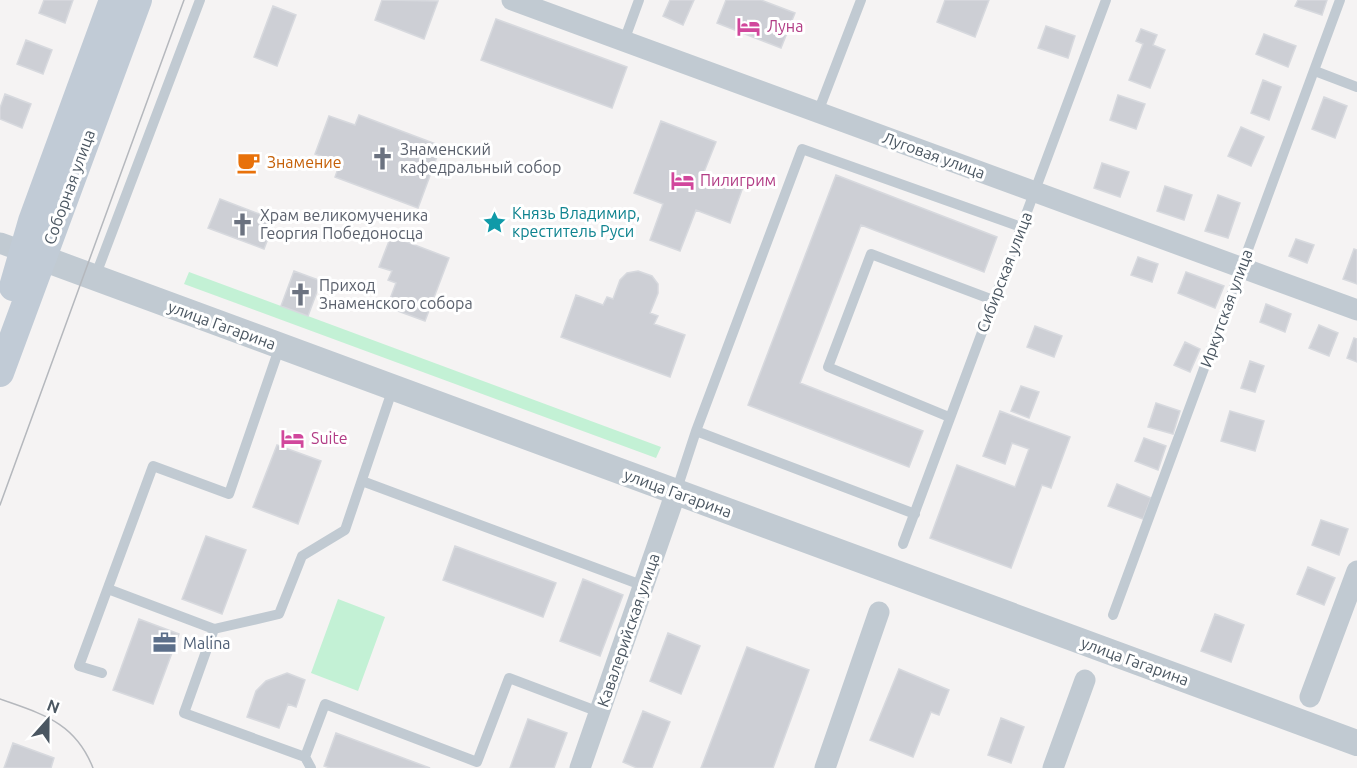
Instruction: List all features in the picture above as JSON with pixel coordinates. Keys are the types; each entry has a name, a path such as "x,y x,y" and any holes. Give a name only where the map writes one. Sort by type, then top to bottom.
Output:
{"main road":[{"name":"Соборная улица","path":"0,323 32,221 113,0"},
{"name":"Соборная улица","path":"0,373 22,251 138,0"}],"street":[{"name":"Луговая улица","path":"518,1 1357,310"},
{"name":"улица Гагарина","path":"22,251 1357,743"},
{"name":"Кавалерийская улица","path":"580,768 676,492"},
{"path":"1310,697 1357,571"},
{"path":"825,768 879,612"},
{"path":"1053,768 1084,680"}],"lane":[{"path":"95,278 200,0"},
{"path":"624,41 639,0"},
{"path":"818,112 861,0"},
{"name":"Сибирская улица","path":"903,544 1106,0"},
{"name":"Иркутская улица","path":"1113,615 1340,0"},
{"path":"1315,71 1357,87"},
{"path":"676,492 696,431 802,148 1021,227"},
{"path":"949,417 828,368 863,274 871,254 993,300"},
{"path":"102,674 79,666 153,466 229,494 280,346"},
{"path":"108,589 214,629 279,614 302,556 345,530 393,388"},
{"path":"696,431 915,514"},
{"path":"362,481 644,586"},
{"path":"214,629 183,713 305,757 311,768"},
{"path":"305,757 325,704 477,762 509,678 599,712"}],"green space":[{"path":"189,272 661,447 656,458 184,284"},
{"path":"338,599 385,617 358,691 311,673"}],"building":[{"path":"44,0 73,0 65,23 39,13"},
{"path":"382,0 438,1 424,39 375,20"},
{"path":"670,0 694,0 683,25 663,16"},
{"path":"726,0 761,0 795,13 781,48 717,23"},
{"path":"945,0 989,0 975,37 937,22"},
{"path":"1298,0 1327,0 1322,15 1295,6"},
{"path":"273,6 296,15 277,66 254,57"},
{"path":"496,19 627,67 612,108 481,60"},
{"path":"1046,26 1075,36 1068,58 1038,48"},
{"path":"1141,29 1157,35 1153,45 1165,50 1150,88 1129,80 1143,44 1136,41"},
{"path":"1264,34 1296,46 1288,67 1256,54"},
{"path":"26,40 52,50 43,74 17,64"},
{"path":"1263,80 1281,87 1269,120 1251,113"},
{"path":"5,94 31,104 22,128 0,119 0,108"},
{"path":"1118,95 1145,104 1136,129 1110,120"},
{"path":"1324,97 1347,106 1335,138 1312,129"},
{"name":"Знаменский кафедральный собор","path":"359,115 441,146 418,208 335,177 340,163 315,154 329,116 355,125"},
{"name":"Пилигрим","path":"661,121 716,142 704,172 743,187 730,223 696,210 680,251 650,240 663,204 634,193"},
{"path":"1241,127 1264,137 1251,166 1228,156"},
{"name":"Знамение","path":"251,153 259,161 248,171 240,163"},
{"path":"1102,163 1129,172 1120,197 1094,188"},
{"path":"836,175 997,237 984,272 861,225 800,383 923,431 909,467 748,405"},
{"path":"1165,186 1192,195 1184,220 1157,211"},
{"path":"1218,195 1240,203 1228,238 1205,231"},
{"name":"Храм великомученика Георгия Победоносца","path":"220,199 275,220 264,249 208,228"},
{"path":"391,236 449,258 425,321 387,307 396,283 388,280 392,271 379,267"},
{"path":"1296,239 1314,245 1307,263 1289,256"},
{"path":"1354,249 1357,250 1357,284 1343,279"},
{"path":"1138,257 1158,264 1152,282 1131,275"},
{"name":"Приход Знаменского собора","path":"294,271 321,281 308,316 281,306"},
{"path":"638,271 652,276 658,284 658,293 650,313 658,316 654,324 685,335 670,377 561,337 576,295 603,305 607,297 613,299 620,280 627,273"},
{"path":"1186,272 1224,286 1215,308 1178,293"},
{"path":"1266,304 1291,314 1285,332 1260,322"},
{"path":"1319,325 1338,333 1329,356 1309,348"},
{"path":"1035,326 1062,336 1054,357 1027,347"},
{"path":"1354,338 1357,339 1357,362 1347,358"},
{"path":"1185,342 1200,349 1190,372 1174,365"},
{"path":"1250,361 1264,366 1255,392 1241,388"},
{"path":"1021,386 1039,392 1029,418 1011,411"},
{"path":"1156,403 1180,411 1173,434 1148,427"},
{"path":"1000,411 1070,437 1051,488 1042,485 1011,568 930,538 957,465 1015,487 1029,449 1012,443 1005,464 983,456"},
{"path":"1230,411 1264,421 1255,451 1221,441"},
{"path":"1144,438 1166,446 1158,470 1135,461"},
{"path":"277,445 321,461 298,524 253,507"},
{"path":"1117,484 1151,498 1143,519 1108,506"},
{"path":"1321,520 1348,529 1339,555 1312,545"},
{"path":"206,536 246,550 222,614 182,599"},
{"path":"455,546 556,583 543,617 443,580"},
{"path":"1308,567 1335,578 1324,605 1297,594"},
{"path":"583,579 623,595 600,656 560,641"},
{"path":"1215,614 1244,625 1231,662 1201,651"},
{"path":"139,619 179,634 153,704 113,690"},
{"path":"668,633 700,646 681,694 650,681"},
{"path":"747,647 809,670 773,768 701,768"},
{"path":"899,669 949,690 939,715 931,712 913,757 870,740"},
{"path":"287,673 305,680 296,707 288,704 279,728 247,717 256,691 266,681"},
{"path":"643,711 670,722 652,768 637,768 623,762"},
{"path":"1001,718 1024,727 1011,763 988,755"},
{"path":"528,719 567,733 554,768 510,768"},
{"path":"336,733 430,768 330,768 324,766"},
{"path":"13,743 54,758 51,768 4,768"}],"tram line":[{"path":"0,505 184,0"},
{"path":"0,699 43,715 67,730 86,752 93,768"}],"place":[{"name":"Луна","path":"749,26"},
{"name":"Знаменский кафедральный собор","path":"382,158"},
{"name":"Знамение","path":"249,162"},
{"name":"Пилигрим","path":"682,180"},
{"name":"Князь Владимир, креститель Руси","path":"494,222"},
{"name":"Храм великомученика Георгия Победоносца","path":"242,224"},
{"name":"Приход Знаменского собора","path":"301,294"},
{"name":"Suite","path":"293,438"},
{"name":"Malina","path":"165,643"}]}
